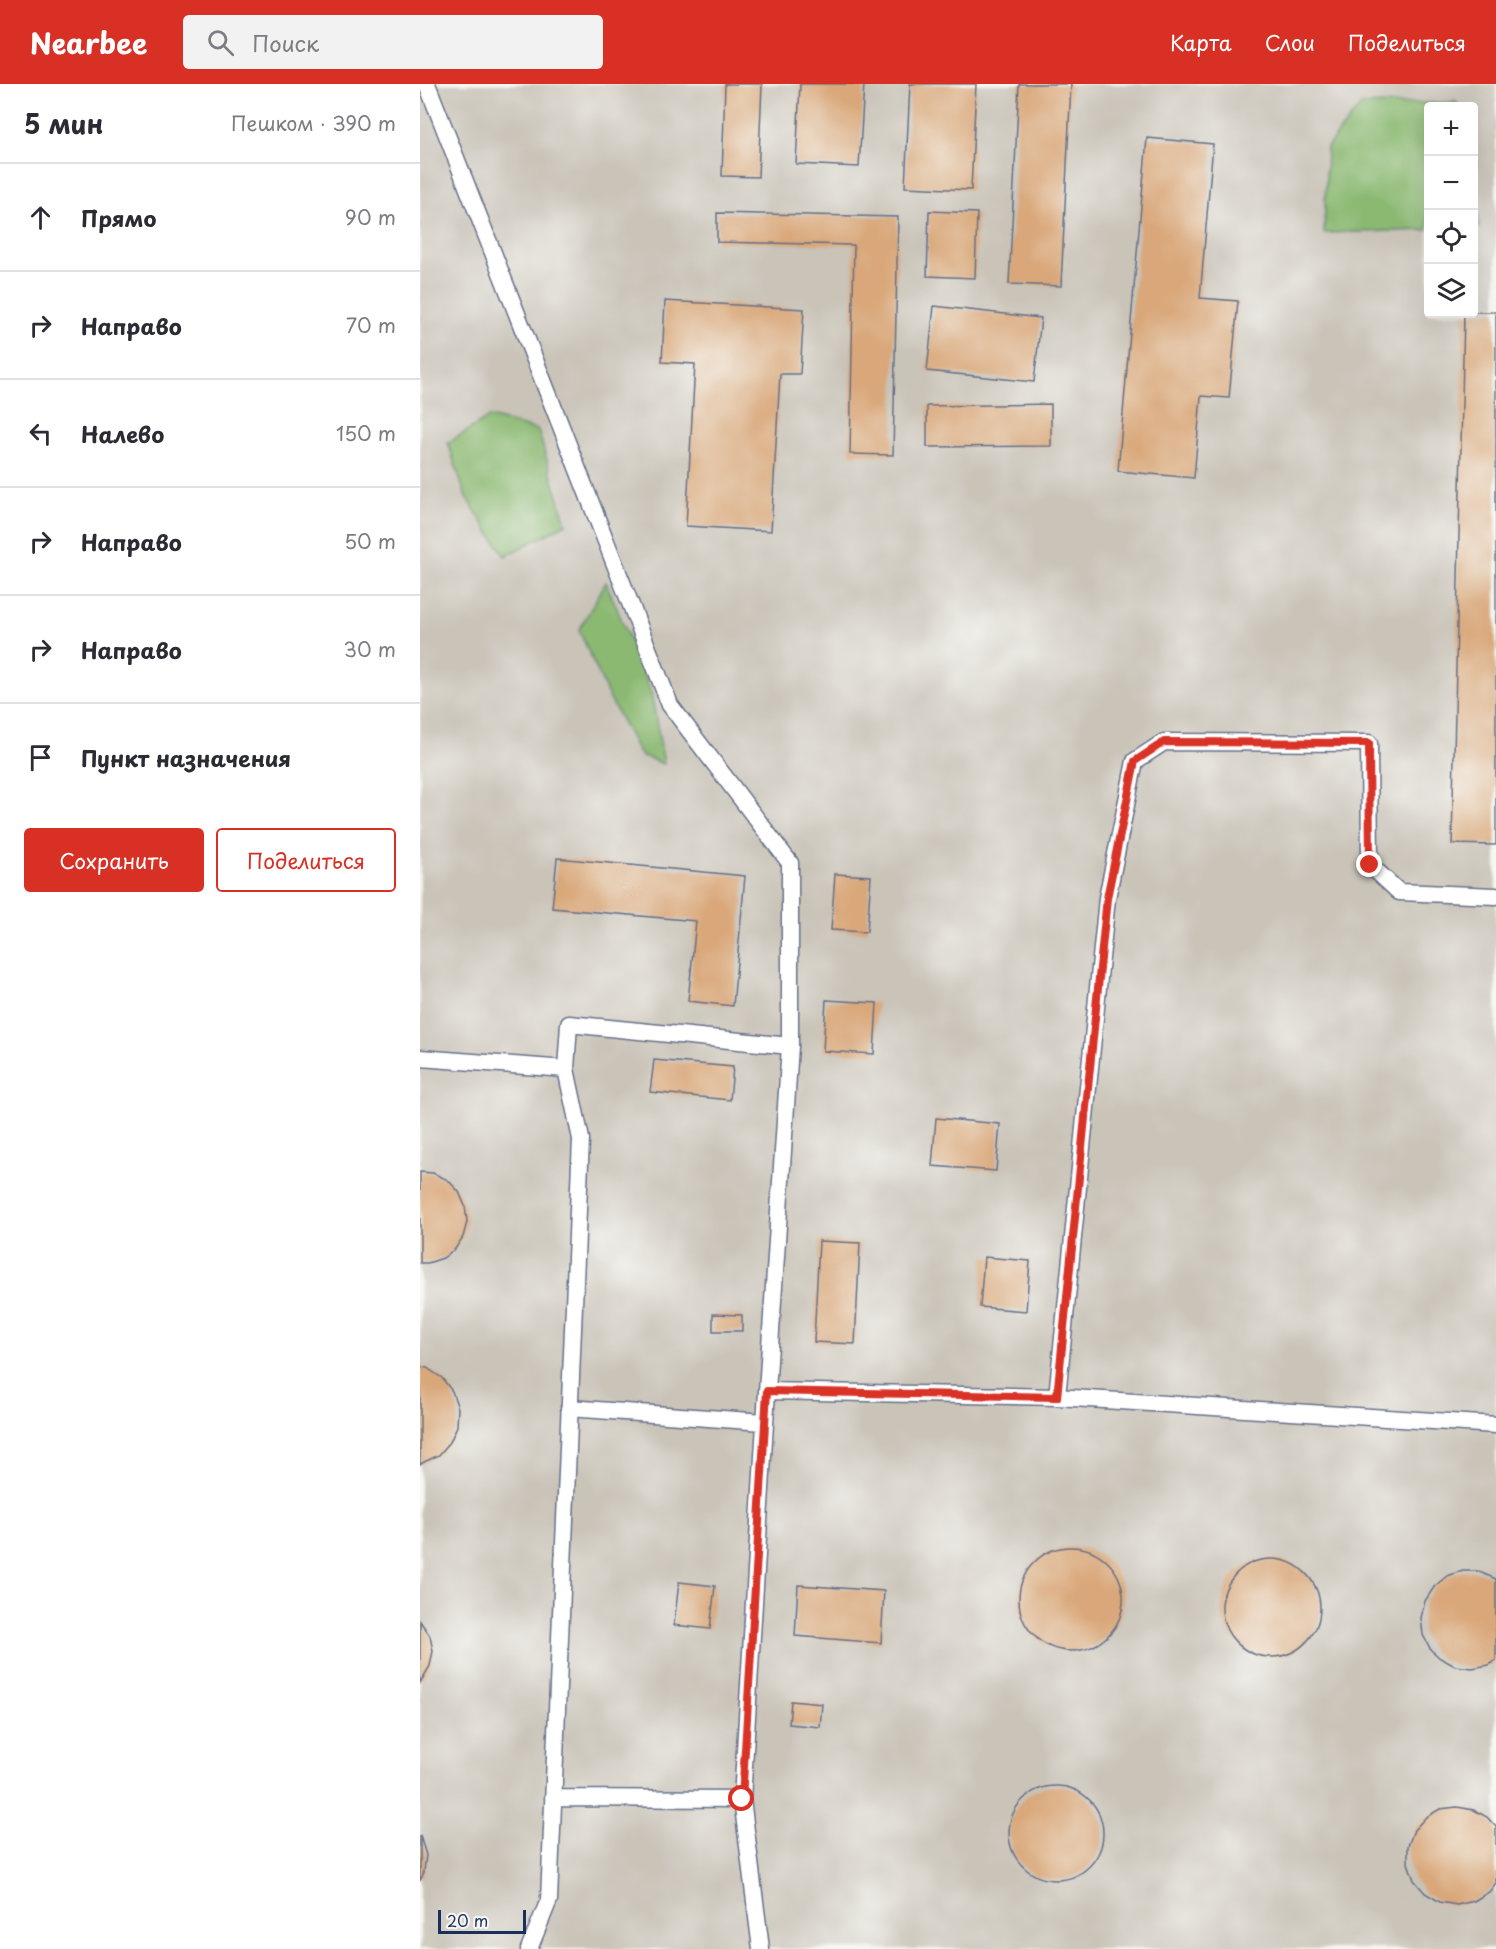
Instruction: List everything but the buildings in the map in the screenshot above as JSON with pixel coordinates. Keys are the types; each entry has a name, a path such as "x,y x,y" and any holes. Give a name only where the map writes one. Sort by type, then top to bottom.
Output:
{"lane":[{"path":"427,84 669,705 790,863 790,1046 764,1422 742,1799 761,1949"},
{"path":"1057,1397 1107,898 1135,761 1164,742 1369,743 1370,865 1399,892 1496,896"},
{"path":"529,1949 549,1900 581,1139 566,1069 569,1024 790,1046"},
{"path":"420,1059 566,1069"},
{"path":"767,1391 1057,1397 1496,1425"},
{"path":"569,1408 764,1422"},
{"path":"553,1798 742,1799"}],"shaded area":[{"path":"420,84 1496,84 1496,1949 420,1949"}],"green space":[{"path":"1424,103 1424,230 1324,233 1327,147 1361,105"},
{"path":"489,417 538,430 566,524 505,556 466,497 448,443"},
{"path":"606,582 651,692 664,764 640,755 610,699 579,630"}],"route":[{"path":"742,1799 767,1391 1057,1397 1107,898 1135,761 1164,742 1369,743 1370,865"}]}
